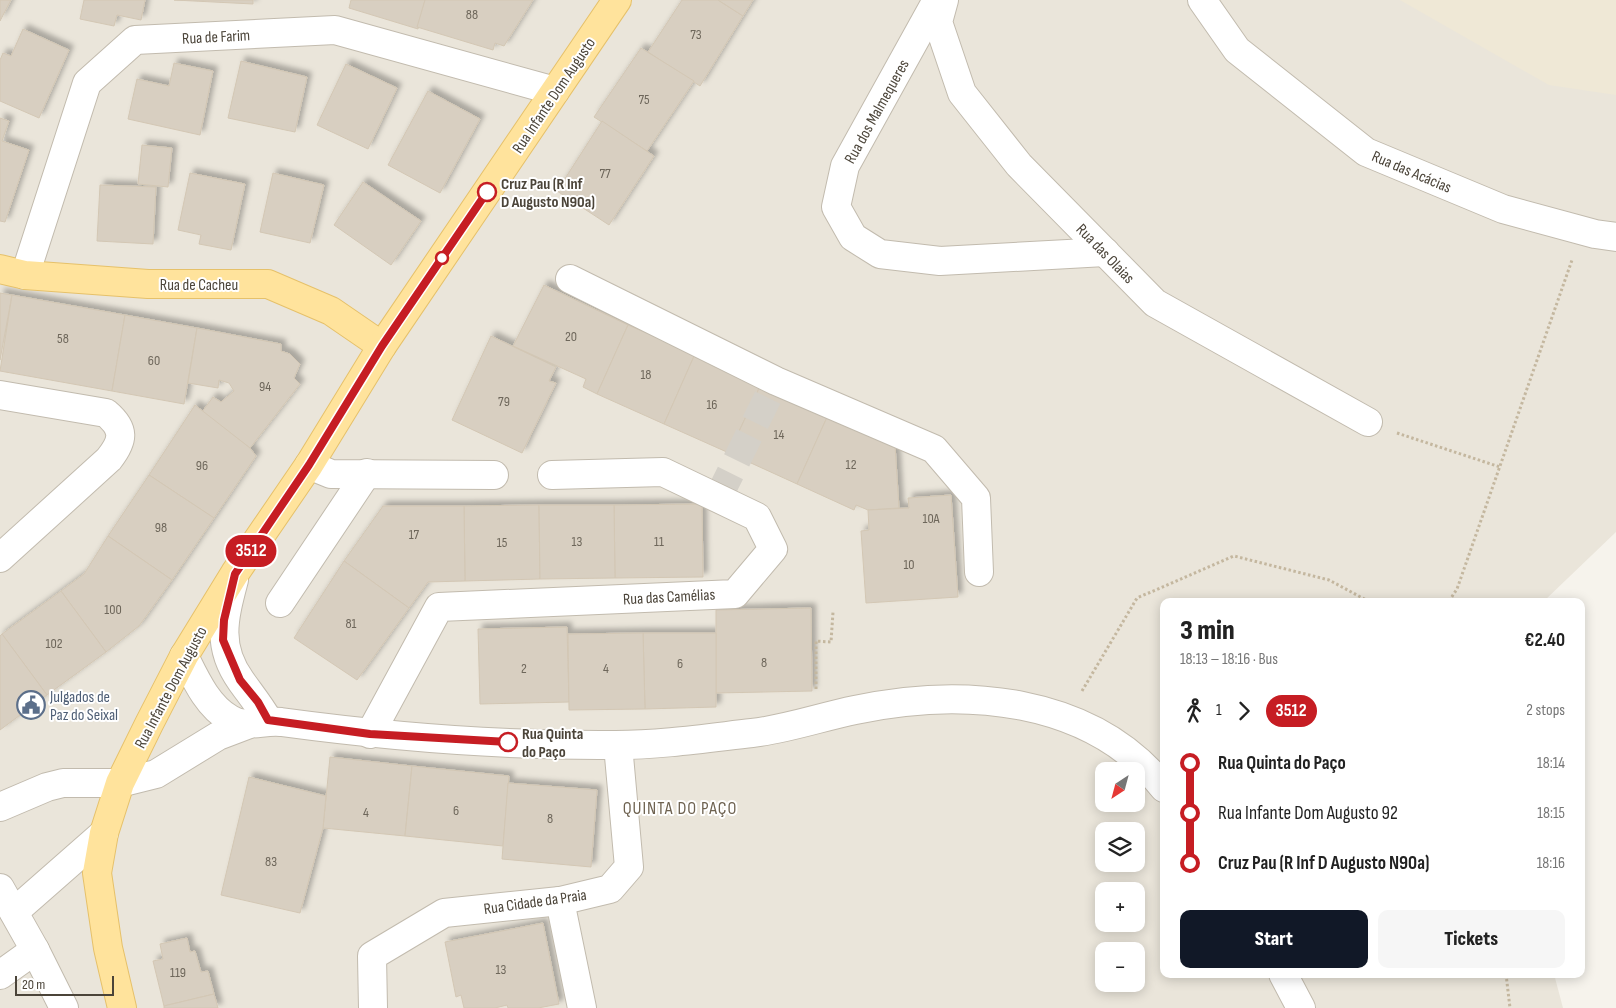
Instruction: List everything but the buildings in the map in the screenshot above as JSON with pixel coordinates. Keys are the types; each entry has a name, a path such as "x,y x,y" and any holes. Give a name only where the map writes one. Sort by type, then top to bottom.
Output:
{"main road":[{"name":"Rua Infante Dom Augusto","path":"122,1008 108,948 97,872 104,833 120,783 184,656 235,574 309,465 382,346 617,0"},
{"name":"Rua de Cacheu","path":"12,272 148,284 268,284 331,311 382,346"}],"street":[{"name":"Rua dos Malmequeres","path":"937,0 845,166 836,207 852,237 880,254 940,261 1106,252"},
{"name":"Rua das Olaias","path":"944,0 938,22 962,92 1020,165 1156,303 1368,422"},
{"name":"Rua das Acácias","path":"1202,0 1237,50 1366,152 1503,210 1606,235"},
{"name":"Rua de Farim","path":"12,272 87,83 135,40 336,30 555,91"},
{"path":"570,279 776,381 934,449 976,498 979,572"},
{"path":"0,395 106,413 118,424 121,431 120,440 109,460 0,558"},
{"path":"309,465 331,474 494,475"},
{"name":"Rua das Camélias","path":"370,734 440,607 735,594 772,549 757,517 663,472 552,475"},
{"path":"280,603 367,473"},
{"path":"235,574 224,620 223,640 240,680 258,702 257,722"},
{"path":"184,656 240,680"},
{"path":"184,656 212,704 230,720 370,734 460,740 618,745 755,733 857,709 927,700 1005,702 1066,717 1098,731 1151,772 1160,783"},
{"path":"0,807 55,785 84,782 120,783 156,774 218,736 257,722"},
{"name":"Rua Cidade da Praia","path":"373,1008 372,956 444,913 560,901 610,889 629,867 618,745"},
{"path":"14,912 104,833"},
{"path":"0,888 35,950 64,1008"},
{"path":"560,901 582,1008"},
{"path":"0,975 35,950"},
{"path":"1285,978 1301,1008"}],"path":[{"path":"1451,598 1457,589 1575,253 1606,235"},
{"path":"1368,422 1500,467"},
{"path":"1066,717 1137,598 1234,556 1329,580 1362,598"},
{"path":"816,690 816,641 831,642 833,612"},
{"path":"1506,978 1510,1008"}],"shaded area":[{"path":"0,0 1616,0 1616,532 1547,598 1160,598 1160,978 1555,978 1563,1008 0,1008"},
{"path":"1400,0 1616,0 1616,95 1549,85"}],"tunnel":[{"path":"718,498 776,381"}],"bus line":[{"name":"3512","path":"487,192 382,346 309,465 235,574 224,620 223,640 230,661 240,680 258,702 268,720 370,734 508,742"}],"place":[{"name":"Cruz Pau (R Inf D Augusto N90a)","path":"487,192"},
{"name":"Julgados de Paz do Seixal","path":"31,705"},
{"name":"Rua Quinta do Paço","path":"508,742"}],"district":[{"name":"QUINTA DO PAÇO","path":"680,808"}]}
